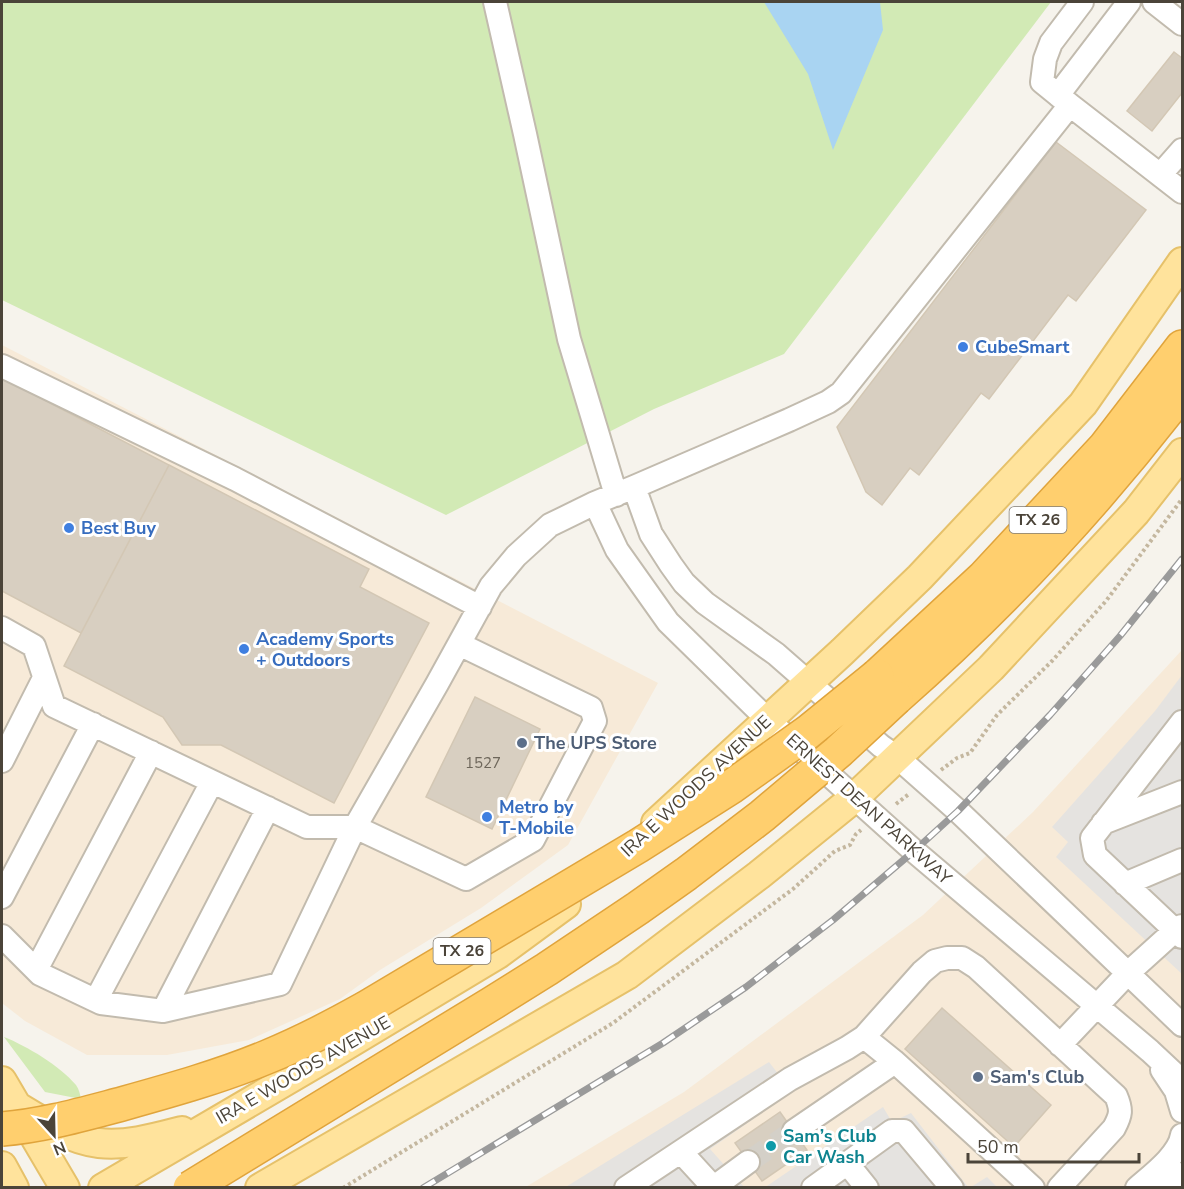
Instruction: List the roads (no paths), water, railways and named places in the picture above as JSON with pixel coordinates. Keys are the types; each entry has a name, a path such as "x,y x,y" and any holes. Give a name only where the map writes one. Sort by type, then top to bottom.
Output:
{"highway":[{"name":"TX 26","path":"10,1118 76,1116 178,1088 266,1057 332,1027 638,846 731,787 808,732 886,687 1105,447 1182,347"},
{"path":"190,1188 528,981 638,908 762,816 838,752 886,687 987,614 1064,535 1116,476 1182,392"}],"main road":[{"name":"IRA E WOODS AVENUE","path":"103,1188 330,1055 507,947 571,900 809,683 920,578 1083,404 1182,262"},
{"path":"260,1188 627,975 759,875 854,798 991,668 1136,512 1182,453"},
{"path":"2,1081 10,1118 65,1188"},
{"path":"10,1118 52,1127 97,1143 122,1143 211,1124"},
{"path":"2,1166 14,1188"}],"street":[{"path":"495,2 569,339 615,495 651,534 684,583 705,603 776,654 958,810 1182,1025"},
{"path":"1082,2 1051,43 1042,82 1182,192"},
{"path":"2,936 40,974 101,1003 163,1011 280,984 355,827 491,586 516,556 550,525 799,416 841,393 1064,100 1129,2"},
{"path":"1154,2 1182,24"},
{"path":"1160,175 1182,150"},
{"path":"2,366 235,480 480,607"},
{"name":"ERNEST DEAN PARKWAY","path":"615,495 617,550 668,622 768,720 854,798 1150,1051 1182,1081"},
{"path":"2,628 34,646 54,706 307,827 355,827 466,879 533,840 595,721 591,708 459,644"},
{"path":"2,761 44,678"},
{"path":"2,897 93,724"},
{"path":"1060,1045 1128,973 1180,931 1095,855 1092,837 1181,725"},
{"path":"36,970 151,752"},
{"path":"96,1000 212,782"},
{"path":"1102,824 1182,792"},
{"path":"163,1011 268,808"},
{"path":"1125,884 1182,860"},
{"path":"628,1187 790,1079 864,1037 922,972 935,961 962,958 976,967 1116,1096 1121,1107 1114,1128 1059,1188"},
{"path":"864,1037 895,1062 1033,1188"},
{"path":"1150,1051 1176,1091 1182,1111"},
{"path":"794,1131 895,1062"},
{"path":"813,1188 892,1131 904,1131 952,1188"},
{"path":"1137,1188 1164,1165 1182,1141 1182,1135"},
{"path":"681,1152 714,1187 748,1162"},
{"path":"847,1163 867,1188"},
{"path":"1148,1188 1182,1174"}],"water":[{"path":"764,2 880,2 883,30 833,150 808,74"}],"tunnel":[{"path":"748,1162 794,1131"}],"railway":[{"path":"423,1188 663,1043 746,987 833,920 958,811 1050,715 1120,636 1182,559"}],"place":[{"name":"CubeSmart","path":"963,347"},
{"name":"Best Buy","path":"69,528"},
{"name":"Academy Sports + Outdoors","path":"244,649"},
{"name":"The UPS Store","path":"522,743"},
{"name":"Metro by T-Mobile","path":"487,817"},
{"name":"Sam's Club","path":"978,1077"},
{"name":"Sam’s Club Car Wash","path":"771,1146"}]}
